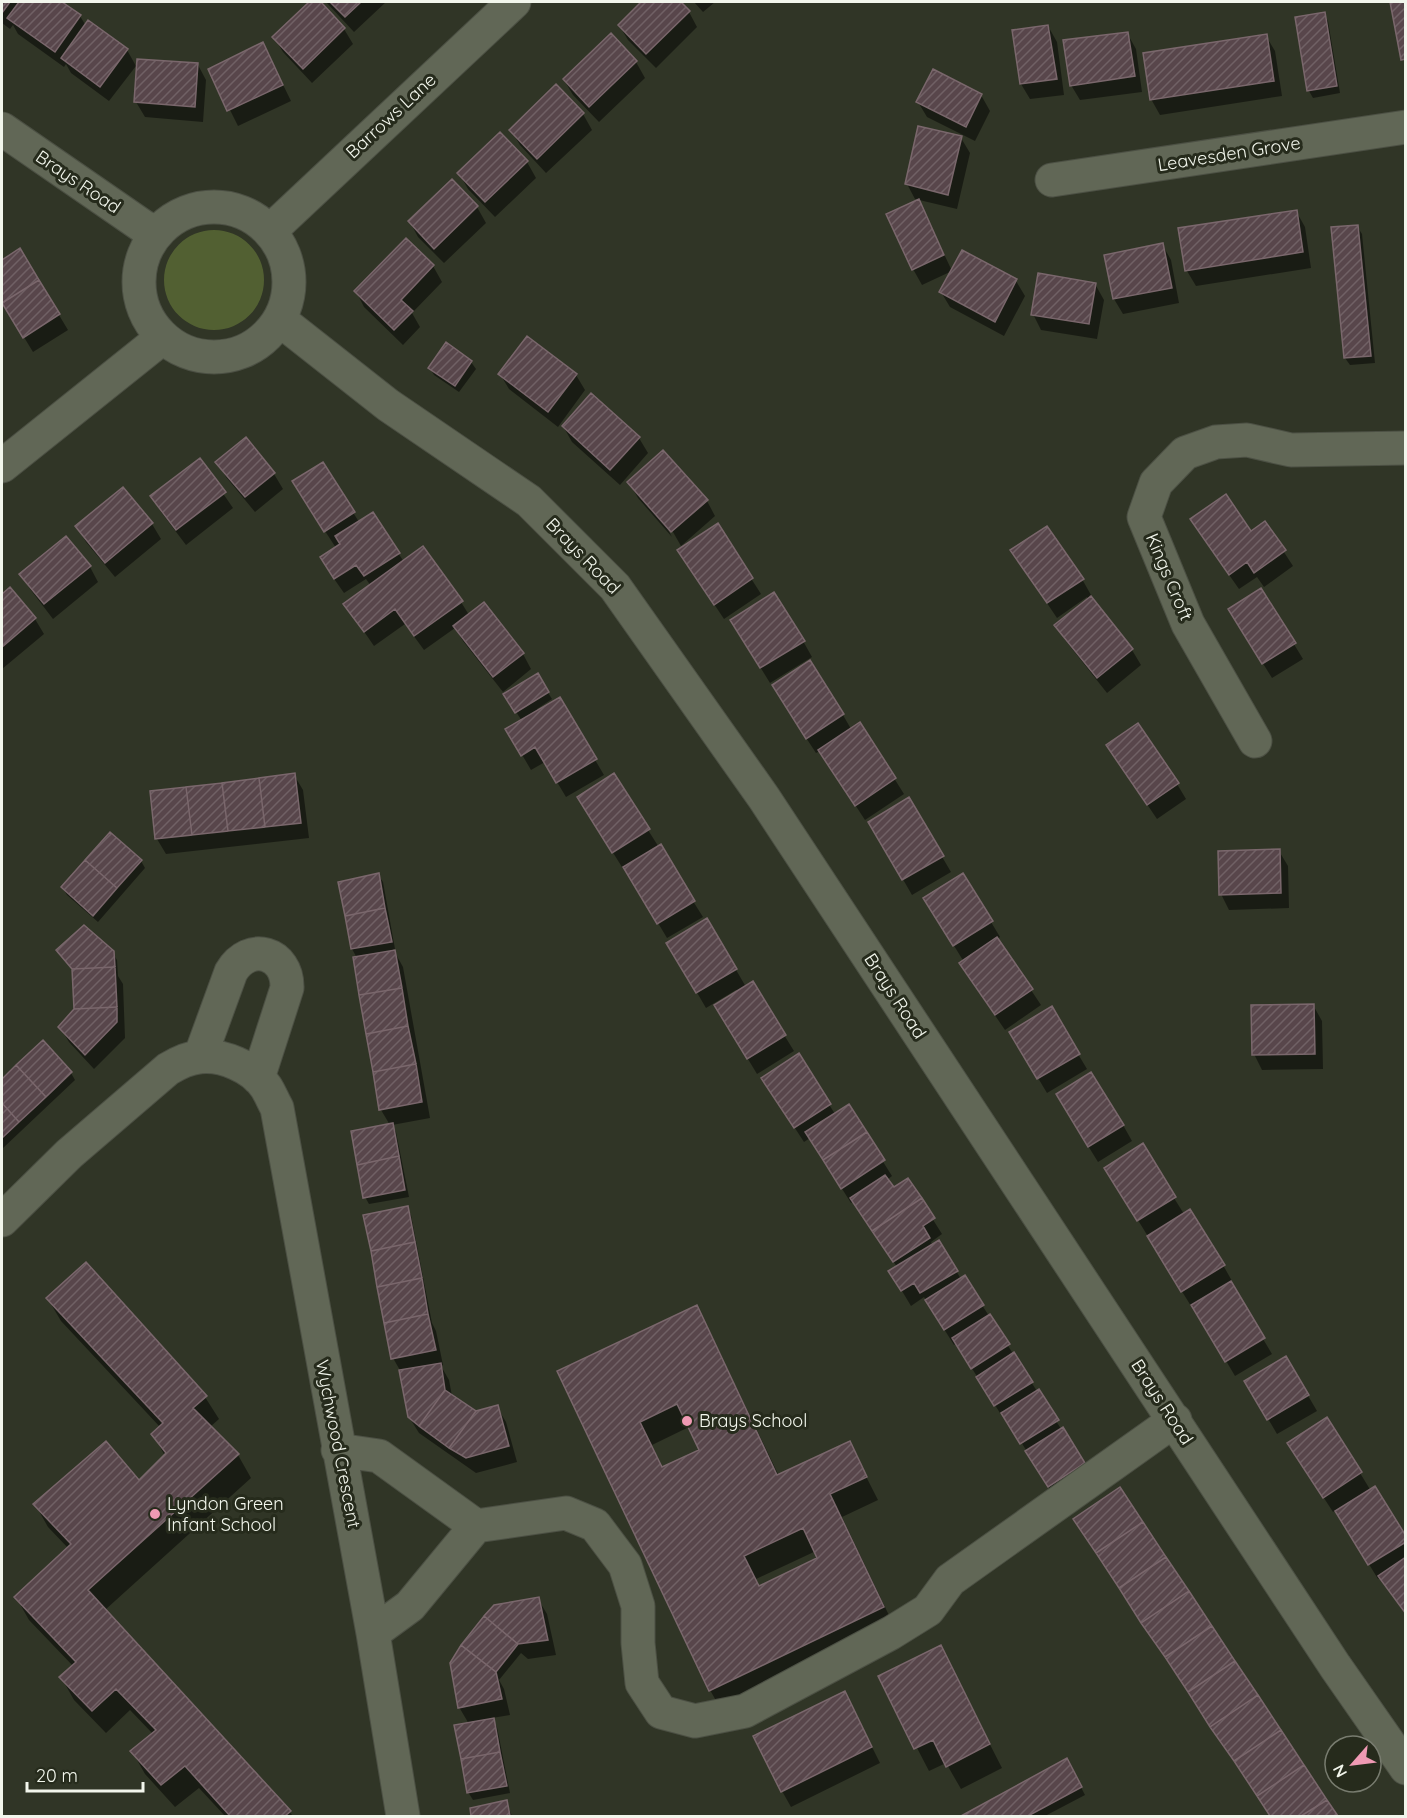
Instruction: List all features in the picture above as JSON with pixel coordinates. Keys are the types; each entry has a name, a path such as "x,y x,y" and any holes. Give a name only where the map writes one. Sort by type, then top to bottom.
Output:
{"street":[{"name":"Barrows Lane","path":"270,231 514,2"},
{"name":"Leavesden Grove","path":"1052,180 1406,127"},
{"name":"Brays Road","path":"2,129 144,227 156,232"},
{"path":"213,206 234,209 254,218 270,231 283,251 289,274 288,298 280,320 265,337 247,350 226,357 202,357 181,350 162,338 150,322 142,305 138,286 139,267 146,248 156,232 172,218 191,209 213,206"},
{"name":"Brays Road","path":"280,320 388,405 529,501 615,587 771,808 1335,1666 1406,1768"},
{"path":"2,466 162,338"},
{"name":"Kings Croft","path":"1255,741 1188,624 1144,517 1156,483 1185,453 1216,442 1247,440 1291,450 1406,448"},
{"path":"200,1057 236,964 252,954 269,956 284,969 287,988 258,1078"},
{"name":"Wychwood Crescent","path":"2,1220 69,1154 154,1080 184,1060 200,1057 232,1062 245,1067 265,1085 277,1108 373,1633 403,1816"},
{"path":"373,1633 410,1606 476,1526 566,1513 595,1526 625,1565 638,1606 638,1642 642,1683 661,1712 695,1721 745,1711 891,1633 928,1610 950,1580 1175,1420"},
{"path":"338,1450 379,1456 476,1526"}],"green space":[{"path":"214,230 233,234 249,245 260,261 264,280 260,299 249,315 233,326 214,330 195,326 179,315 168,299 164,280 168,261 179,245 195,234"}],"building":[{"path":"2,2 10,2 2,13"},
{"path":"19,2 62,2 81,15 55,52 7,18"},
{"path":"309,2 321,2 345,28 303,69 272,37"},
{"path":"330,2 361,2 345,17"},
{"path":"641,2 681,2 690,11 646,54 618,25"},
{"path":"1390,2 1406,2 1406,59 1401,60"},
{"path":"1325,12 1337,86 1307,91 1295,17"},
{"path":"88,20 128,49 100,87 61,58"},
{"path":"1048,25 1057,79 1020,84 1012,30"},
{"path":"1128,32 1135,76 1070,86 1063,40"},
{"path":"611,33 637,61 589,107 563,79"},
{"path":"1267,34 1274,81 1150,100 1143,53"},
{"path":"263,42 283,85 227,111 208,69"},
{"path":"137,59 198,63 195,107 134,102"},
{"path":"933,69 982,94 966,127 916,102"},
{"path":"556,84 584,113 537,159 509,130"},
{"path":"918,126 962,136 948,195 905,184"},
{"path":"500,132 528,161 485,202 457,173"},
{"path":"452,179 478,206 434,249 408,221"},
{"path":"919,199 944,255 912,270 886,214"},
{"path":"1297,210 1303,252 1185,271 1178,228"},
{"path":"1358,225 1371,356 1344,358 1331,227"},
{"path":"406,238 434,265 401,300 413,311 394,330 354,291"},
{"path":"1163,243 1172,288 1113,299 1104,255"},
{"path":"20,248 39,280 2,303 2,260"},
{"path":"962,250 1017,279 995,322 939,292"},
{"path":"1038,273 1096,283 1089,324 1031,315"},
{"path":"39,280 60,314 23,338 2,303"},
{"path":"527,336 577,374 548,412 498,374"},
{"path":"446,342 472,361 455,386 428,368"},
{"path":"591,393 640,437 610,470 562,426"},
{"path":"246,437 275,473 245,497 215,462"},
{"path":"663,450 708,500 671,532 627,482"},
{"path":"200,458 226,492 176,530 150,496"},
{"path":"323,462 355,512 324,532 292,481"},
{"path":"123,487 153,523 105,563 75,526"},
{"path":"1226,494 1251,531 1265,521 1286,550 1254,573 1247,562 1229,575 1190,519"},
{"path":"373,512 400,553 364,576 356,565 334,579 320,557 340,544 335,536"},
{"path":"718,523 753,578 714,605 677,550"},
{"path":"1047,526 1084,579 1047,603 1010,550"},
{"path":"66,536 91,566 44,604 19,574"},
{"path":"423,546 463,601 414,636 395,609 364,632 343,604"},
{"path":"10,587 36,618 2,647 2,594"},
{"path":"1261,588 1296,643 1262,664 1228,609"},
{"path":"774,592 805,641 760,668 730,620"},
{"path":"1091,596 1133,649 1097,678 1054,625"},
{"path":"484,602 524,653 493,677 453,626"},
{"path":"810,660 844,714 806,739 772,685"},
{"path":"538,673 549,692 515,713 503,694"},
{"path":"560,697 597,759 556,783 535,747 521,756 505,729"},
{"path":"860,722 896,778 855,806 818,750"},
{"path":"1138,723 1179,783 1147,805 1106,745"},
{"path":"295,773 301,823 265,827 259,778"},
{"path":"614,773 650,829 612,853 577,797"},
{"path":"259,778 265,827 228,831 222,783"},
{"path":"222,783 228,831 192,835 186,787"},
{"path":"186,787 192,835 155,839 150,791"},
{"path":"909,797 944,856 902,880 868,822"},
{"path":"110,832 142,860 117,888 85,860"},
{"path":"661,844 695,901 657,924 623,867"},
{"path":"1280,849 1281,893 1219,895 1218,851"},
{"path":"85,860 117,888 93,916 61,887"},
{"path":"379,873 385,908 345,916 338,882"},
{"path":"963,873 993,921 953,946 923,898"},
{"path":"385,908 392,942 351,949 345,916"},
{"path":"707,918 737,969 696,993 666,943"},
{"path":"84,925 114,951 115,967 72,969 56,950"},
{"path":"997,937 1033,989 995,1015 959,963"},
{"path":"395,950 402,988 359,995 353,957"},
{"path":"115,967 117,1007 74,1009 72,969"},
{"path":"753,981 786,1035 747,1059 714,1005"},
{"path":"402,988 408,1026 366,1034 359,995"},
{"path":"1314,1004 1315,1054 1252,1055 1251,1005"},
{"path":"1052,1006 1080,1054 1037,1079 1009,1032"},
{"path":"117,1007 117,1022 85,1055 58,1027 74,1009"},
{"path":"408,1026 416,1064 373,1072 366,1034"},
{"path":"43,1040 72,1072 46,1097 16,1065"},
{"path":"799,1053 831,1104 794,1128 761,1078"},
{"path":"416,1064 422,1102 379,1110 373,1072"},
{"path":"16,1065 46,1097 19,1122 2,1103 2,1079"},
{"path":"1091,1072 1124,1125 1088,1147 1056,1094"},
{"path":"2,1103 19,1122 2,1138"},
{"path":"849,1104 867,1132 823,1160 805,1132"},
{"path":"393,1123 399,1156 357,1165 351,1131"},
{"path":"867,1132 885,1160 841,1189 823,1160"},
{"path":"1143,1143 1176,1197 1137,1221 1104,1168"},
{"path":"399,1156 405,1190 363,1198 357,1165"},
{"path":"885,1175 894,1187 908,1178 922,1198 872,1231 850,1198"},
{"path":"922,1198 935,1218 923,1226 930,1238 893,1262 872,1231"},
{"path":"408,1206 415,1242 371,1251 363,1215"},
{"path":"1190,1209 1225,1265 1181,1292 1147,1236"},
{"path":"939,1240 958,1271 920,1293 914,1283 901,1291 888,1271"},
{"path":"415,1242 422,1278 377,1287 371,1251"},
{"path":"86,1262 207,1396 193,1408 239,1454 88,1590 291,1811 285,1816 230,1816 185,1766 161,1785 130,1751 156,1730 116,1689 92,1711 59,1677 76,1662 14,1597 71,1544 33,1504 106,1441 139,1480 166,1453 151,1434 163,1423 46,1298"},
{"path":"965,1275 984,1305 944,1330 925,1300"},
{"path":"422,1278 428,1314 384,1323 377,1287"},
{"path":"1231,1281 1265,1338 1225,1362 1191,1305"},
{"path":"697,1305 777,1475 850,1441 867,1477 830,1494 884,1607 709,1691 557,1371","holes":["677,1404 699,1450 662,1467 640,1422","803,1528 817,1558 759,1586 744,1556"]},
{"path":"428,1314 436,1350 391,1359 384,1323"},
{"path":"990,1314 1010,1344 971,1369 952,1338"},
{"path":"1014,1352 1033,1382 994,1406 976,1377"},
{"path":"1286,1356 1309,1395 1267,1420 1244,1381"},
{"path":"441,1363 445,1390 419,1426 408,1417 399,1370"},
{"path":"1039,1389 1059,1420 1020,1444 1001,1413"},
{"path":"445,1390 476,1411 449,1448 419,1426"},
{"path":"498,1405 509,1446 466,1458 449,1448 476,1411"},
{"path":"1327,1417 1362,1472 1323,1498 1287,1443"},
{"path":"1063,1427 1085,1463 1048,1487 1025,1451"},
{"path":"1375,1486 1406,1536 1406,1542 1368,1565 1335,1511"},
{"path":"1120,1487 1143,1522 1096,1553 1073,1519"},
{"path":"1143,1522 1166,1557 1119,1588 1096,1553"},
{"path":"1166,1557 1189,1591 1141,1623 1119,1588"},
{"path":"1406,1557 1406,1614 1378,1576"},
{"path":"1189,1591 1212,1626 1165,1657 1141,1623"},
{"path":"539,1597 548,1640 518,1644 484,1616 494,1605"},
{"path":"484,1616 518,1644 496,1672 461,1645"},
{"path":"1212,1626 1235,1661 1188,1692 1165,1657"},
{"path":"461,1645 496,1672 502,1699 458,1708 450,1663"},
{"path":"941,1645 990,1744 946,1767 933,1740 914,1749 878,1676"},
{"path":"1235,1661 1258,1695 1210,1727 1188,1692"},
{"path":"845,1691 872,1747 781,1792 753,1736"},
{"path":"1258,1695 1281,1730 1234,1761 1210,1727"},
{"path":"494,1718 500,1752 461,1759 454,1725"},
{"path":"1281,1730 1304,1765 1257,1796 1234,1761"},
{"path":"500,1752 507,1786 467,1793 461,1759"},
{"path":"1067,1758 1082,1787 1028,1816 961,1816"},
{"path":"1304,1765 1327,1800 1301,1816 1270,1816 1257,1796"},
{"path":"507,1800 510,1816 471,1816 470,1808"},
{"path":"1327,1800 1338,1816 1301,1816"}],"place":[{"name":"Brays School","path":"687,1421"},
{"name":"Lyndon Green Infant School","path":"155,1514"}]}
